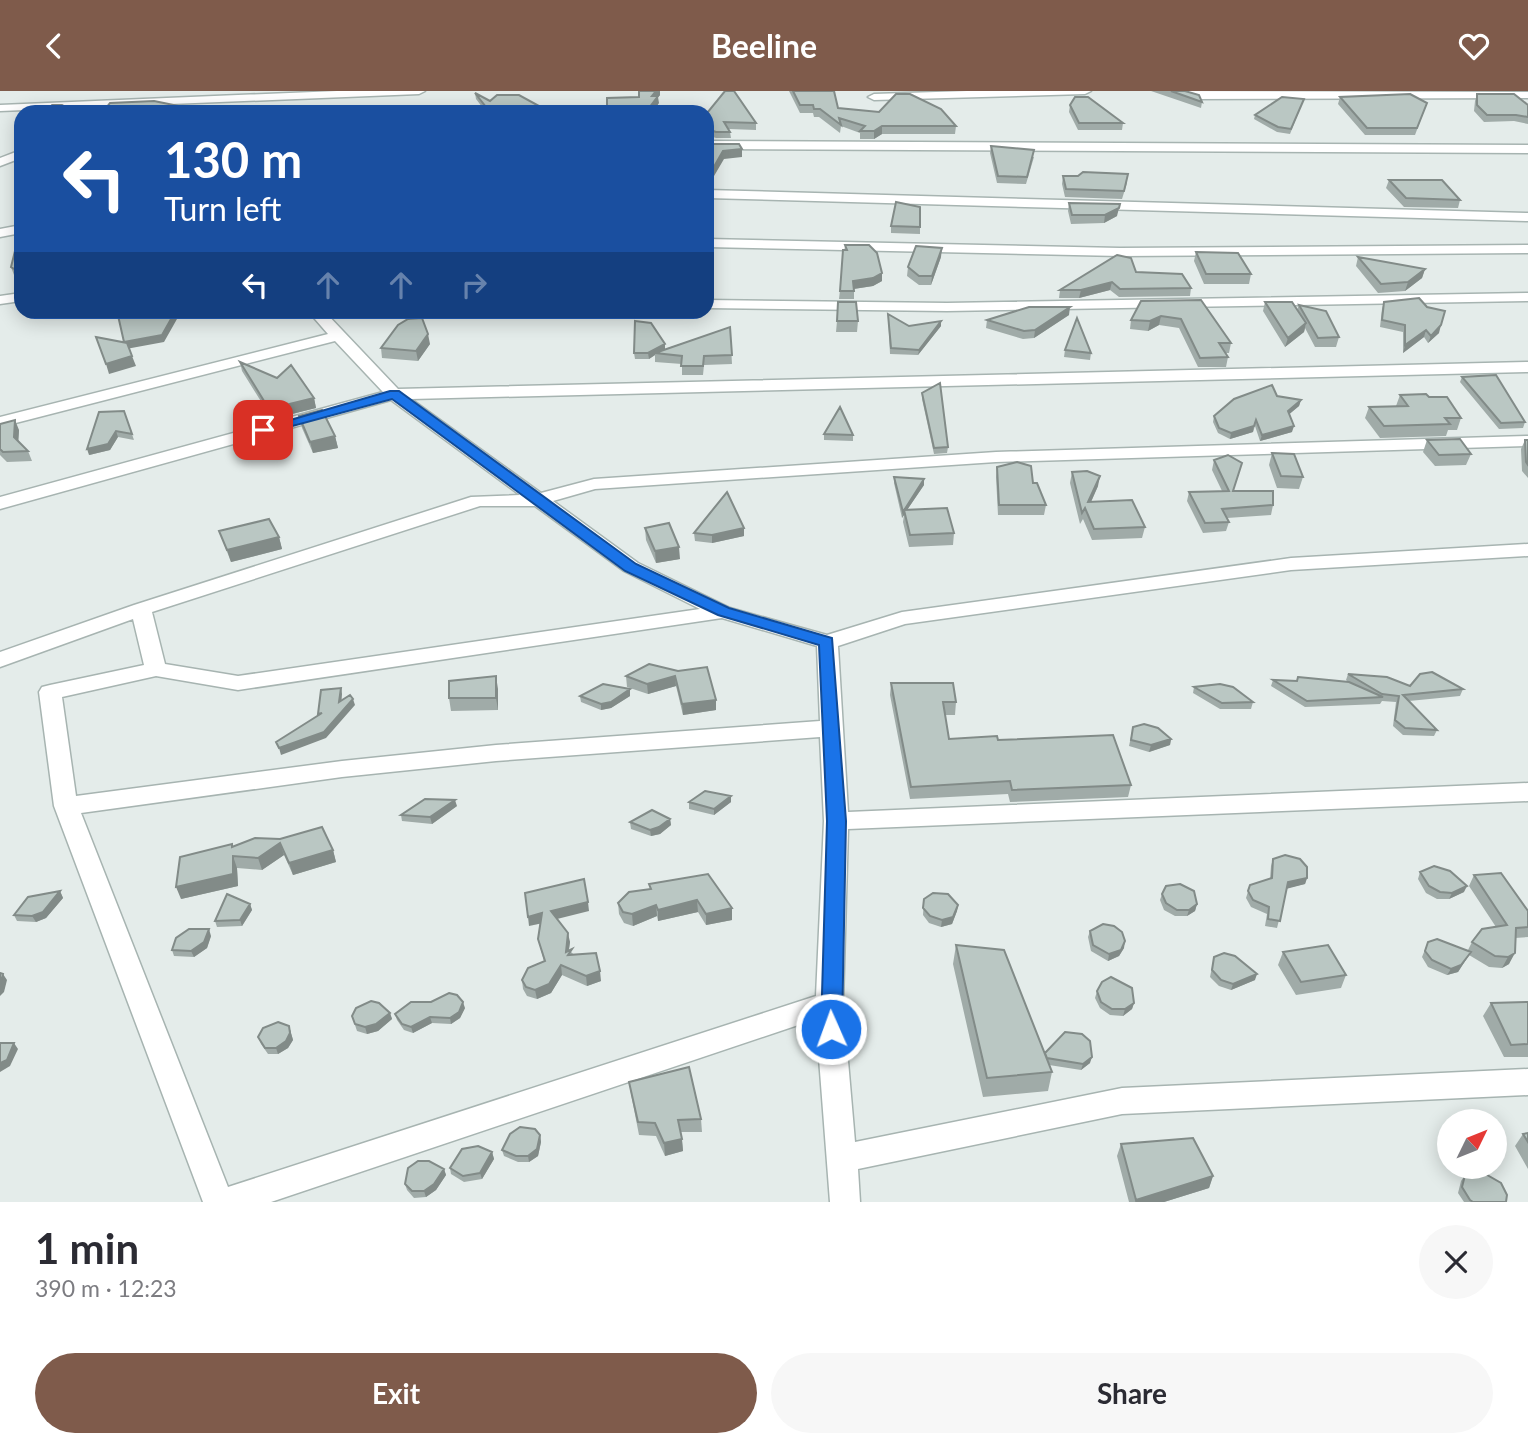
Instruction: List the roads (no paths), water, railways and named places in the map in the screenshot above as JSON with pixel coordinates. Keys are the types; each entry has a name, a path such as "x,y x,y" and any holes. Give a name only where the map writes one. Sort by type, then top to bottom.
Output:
{"street":[{"path":"123,105 419,91"},
{"path":"874,97 1085,91"},
{"path":"1177,91 1194,96 1528,95"},
{"path":"45,105 66,92"},
{"path":"714,145 1528,149"},
{"path":"714,194 1273,212 1528,217"},
{"path":"714,243 1120,252 1528,249"},
{"path":"714,304 947,307 1528,297"},
{"path":"321,319 394,394 631,567 723,612 827,642 902,618 1292,564 1528,550"},
{"path":"0,422 337,336"},
{"path":"0,503 394,394 1528,367"},
{"path":"0,660 141,609 478,501 537,500 594,484 996,457 1528,441"},
{"path":"141,609 156,669"},
{"path":"218,1202 66,806 50,692 156,669 238,683 723,612"},
{"path":"827,642 836,821 829,1003 845,1202"},
{"path":"66,806 342,769 470,755 831,728"},
{"path":"836,821 1528,792"},
{"path":"227,1202 829,1003"},
{"path":"840,1159 1122,1101 1528,1083"}]}
